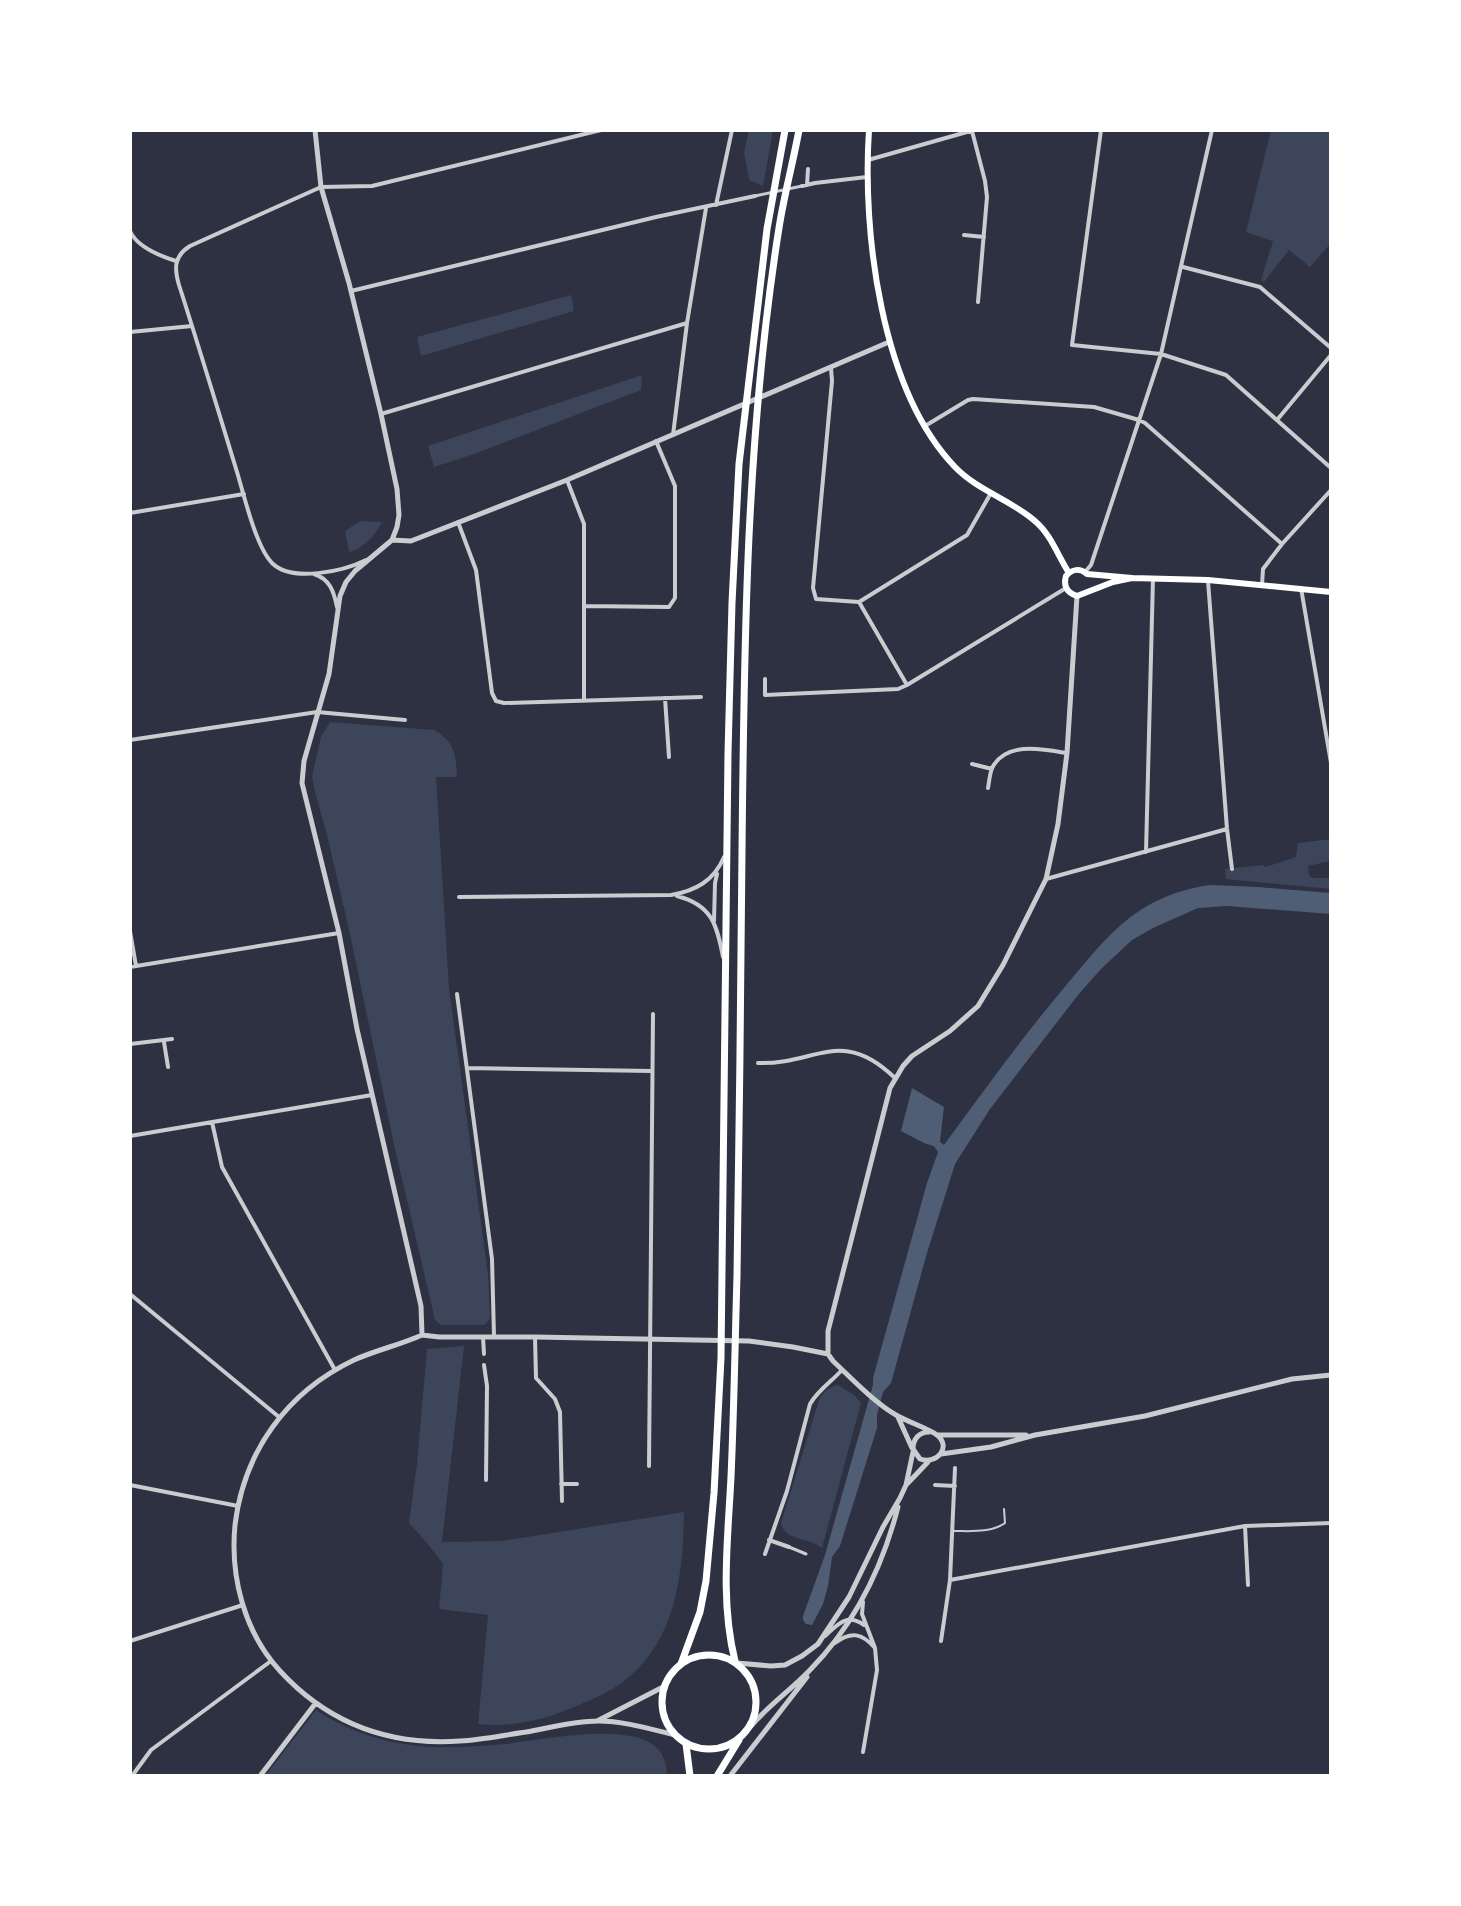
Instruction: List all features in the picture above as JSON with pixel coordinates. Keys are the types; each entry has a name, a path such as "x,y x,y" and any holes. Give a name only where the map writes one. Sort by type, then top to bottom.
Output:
{"highway":[{"path":"681,1664 700,1612 706,1581 721,1358 726,851 739,464 767,229 785,130"},
{"path":"736,1662 729,1637 725,1600 737,1276 748,536 761,369 779,227 799,130"},
{"path":"717,1776 733,1748 751,1726 756,1694 749,1676 736,1662 719,1655 695,1656 672,1672 663,1687 661,1704 666,1722 675,1735 686,1744 710,1750 726,1747 740,1738"},
{"path":"686,1744 690,1776"}],"main road":[{"path":"869,130 868,160 877,281 889,342 901,374 925,426 956,468 1038,524 1069,573"},
{"path":"1132,578 1077,596 1069,592 1065,580 1069,573 1076,570 1132,578 1208,580 1331,592"},
{"path":"1086,573 1091,582 1089,590"}],"street":[{"path":"315,130 321,187 351,291 399,503 397,527 392,540 355,571 340,596 329,674 304,761 302,783 339,933 357,1029 421,1306 422,1335"},
{"path":"572,130 574,137"},
{"path":"337,615 331,585 322,577 284,570 269,559 260,541 176,275 176,261 182,251 190,246 321,187 372,186 601,130"},
{"path":"716,205 732,130"},
{"path":"868,160 974,130 987,197 978,302"},
{"path":"1101,130 1071,343 1075,346 1161,354 1226,375 1331,468"},
{"path":"1086,573 1161,354 1212,130"},
{"path":"804,185 808,169"},
{"path":"351,291 663,216 804,185 869,177"},
{"path":"673,435 687,323 707,207"},
{"path":"130,231 134,239 159,255 176,261"},
{"path":"964,235 984,237"},
{"path":"1182,267 1260,287 1331,348"},
{"path":"381,414 687,323"},
{"path":"130,332 192,326"},
{"path":"392,540 411,541 567,480 889,342"},
{"path":"1277,420 1331,355"},
{"path":"831,368 813,588 816,599 859,602 967,535 991,493"},
{"path":"925,426 973,399 1094,407 1139,420 1282,544"},
{"path":"585,606 669,607 673,603 675,486 656,441"},
{"path":"567,480 584,524 584,701"},
{"path":"1262,585 1263,569 1331,490"},
{"path":"130,513 244,494"},
{"path":"458,522 476,570 492,693 496,701 701,697"},
{"path":"308,573 344,569 368,559"},
{"path":"1146,852 1153,577"},
{"path":"1208,580 1232,869"},
{"path":"765,679 765,695 898,689 1066,588"},
{"path":"1301,588 1331,763"},
{"path":"828,1354 828,1331 888,1093 912,1056 950,1031 978,1006 1003,965 1046,879 1054,847 1067,753 1077,596"},
{"path":"859,602 907,685"},
{"path":"665,698 669,757"},
{"path":"130,740 317,712 405,720"},
{"path":"988,788 992,769 1000,759 1022,748 1067,753"},
{"path":"972,764 992,769"},
{"path":"1046,879 1227,829"},
{"path":"715,924 715,883 726,851"},
{"path":"459,897 671,895 688,892 703,884 719,868"},
{"path":"671,895 697,904 709,913 720,939 726,975"},
{"path":"130,931 133,966 339,933"},
{"path":"457,994 494,1276 494,1336"},
{"path":"649,1466 653,1014"},
{"path":"130,1044 172,1039"},
{"path":"164,1041 168,1067"},
{"path":"758,1063 786,1061 825,1050 839,1050 874,1061 895,1078"},
{"path":"466,1068 652,1071"},
{"path":"130,1136 372,1095"},
{"path":"212,1122 222,1167 335,1370"},
{"path":"130,1294 279,1417"},
{"path":"675,1735 636,1725 596,1721 461,1741 430,1741 364,1729 315,1704 271,1661 258,1641 243,1605 235,1567 238,1506 248,1468 279,1417 312,1386 335,1370 422,1335 749,1341 828,1354 842,1370 897,1416 937,1435 1035,1435"},
{"path":"483,1337 484,1354"},
{"path":"535,1337 536,1378 555,1399 560,1412 562,1501"},
{"path":"484,1365 487,1386 486,1480"},
{"path":"765,1554 787,1491 810,1404 815,1395 842,1370"},
{"path":"940,1454 991,1447 1035,1435 1145,1416 1292,1379 1331,1375"},
{"path":"897,1416 913,1450 920,1459 929,1462"},
{"path":"818,1644 849,1597 900,1498 906,1485 915,1439 929,1432"},
{"path":"906,1485 940,1454 942,1443 937,1435"},
{"path":"941,1641 950,1580 955,1468"},
{"path":"561,1484 577,1484"},
{"path":"130,1485 238,1506"},
{"path":"935,1485 955,1486"},
{"path":"730,1776 851,1619 877,1572 900,1498"},
{"path":"950,1580 1245,1526 1331,1523"},
{"path":"1245,1526 1248,1585"},
{"path":"769,1540 806,1554"},
{"path":"863,1599 862,1614 875,1648 877,1670 863,1752"},
{"path":"130,1641 243,1605"},
{"path":"736,1662 785,1665 818,1644 838,1623 851,1619 862,1622 868,1629"},
{"path":"832,1645 846,1636 856,1635 875,1648"},
{"path":"751,1726 820,1660"},
{"path":"132,1776 151,1750 271,1661"},
{"path":"596,1721 663,1687"},
{"path":"260,1776 315,1704"}],"lane":[{"path":"953,1531 1001,1527 1005,1523 1004,1509"}],"shaded area":[{"path":"749,130 773,130 763,186 749,180 744,152"},
{"path":"1271,130 1331,130 1331,243 1310,267 1289,250 1264,282 1261,280 1273,241 1246,232"},
{"path":"571,295 574,311 421,356 417,337"},
{"path":"642,375 641,390 434,467 428,446"},
{"path":"360,521 382,522 368,541 349,552 345,531"},
{"path":"330,722 434,730 446,739 455,755 457,777 436,777 449,988 488,1274 490,1315 484,1325 441,1325 435,1320 312,776 321,737"},
{"path":"1331,839 1331,861 1308,866 1312,878 1331,878 1331,889 1226,879 1225,869 1265,867 1296,857 1298,843"},
{"path":"1211,885 1331,893 1331,914 1227,906 1198,908 1132,940 1078,995 990,1109 955,1164 891,1383 883,1392 877,1428 840,1546 832,1557 823,1604 812,1625 806,1624 803,1616 825,1555 938,1152 934,1146 901,1131 912,1088 944,1107 940,1142 944,1145 1036,1023 1111,934 1158,900 1184,890"},
{"path":"464,1346 442,1542 502,1541 684,1512 682,1557 674,1602 658,1642 645,1661 623,1682 603,1694 551,1716 515,1724 478,1724 488,1615 439,1609 443,1564 409,1523 427,1349"},
{"path":"838,1385 861,1403 822,1548 787,1533 781,1523 819,1400 827,1390"},
{"path":"316,1710 357,1731 417,1746 469,1747 584,1734 627,1735 657,1748 665,1761 667,1776 265,1776"}]}
